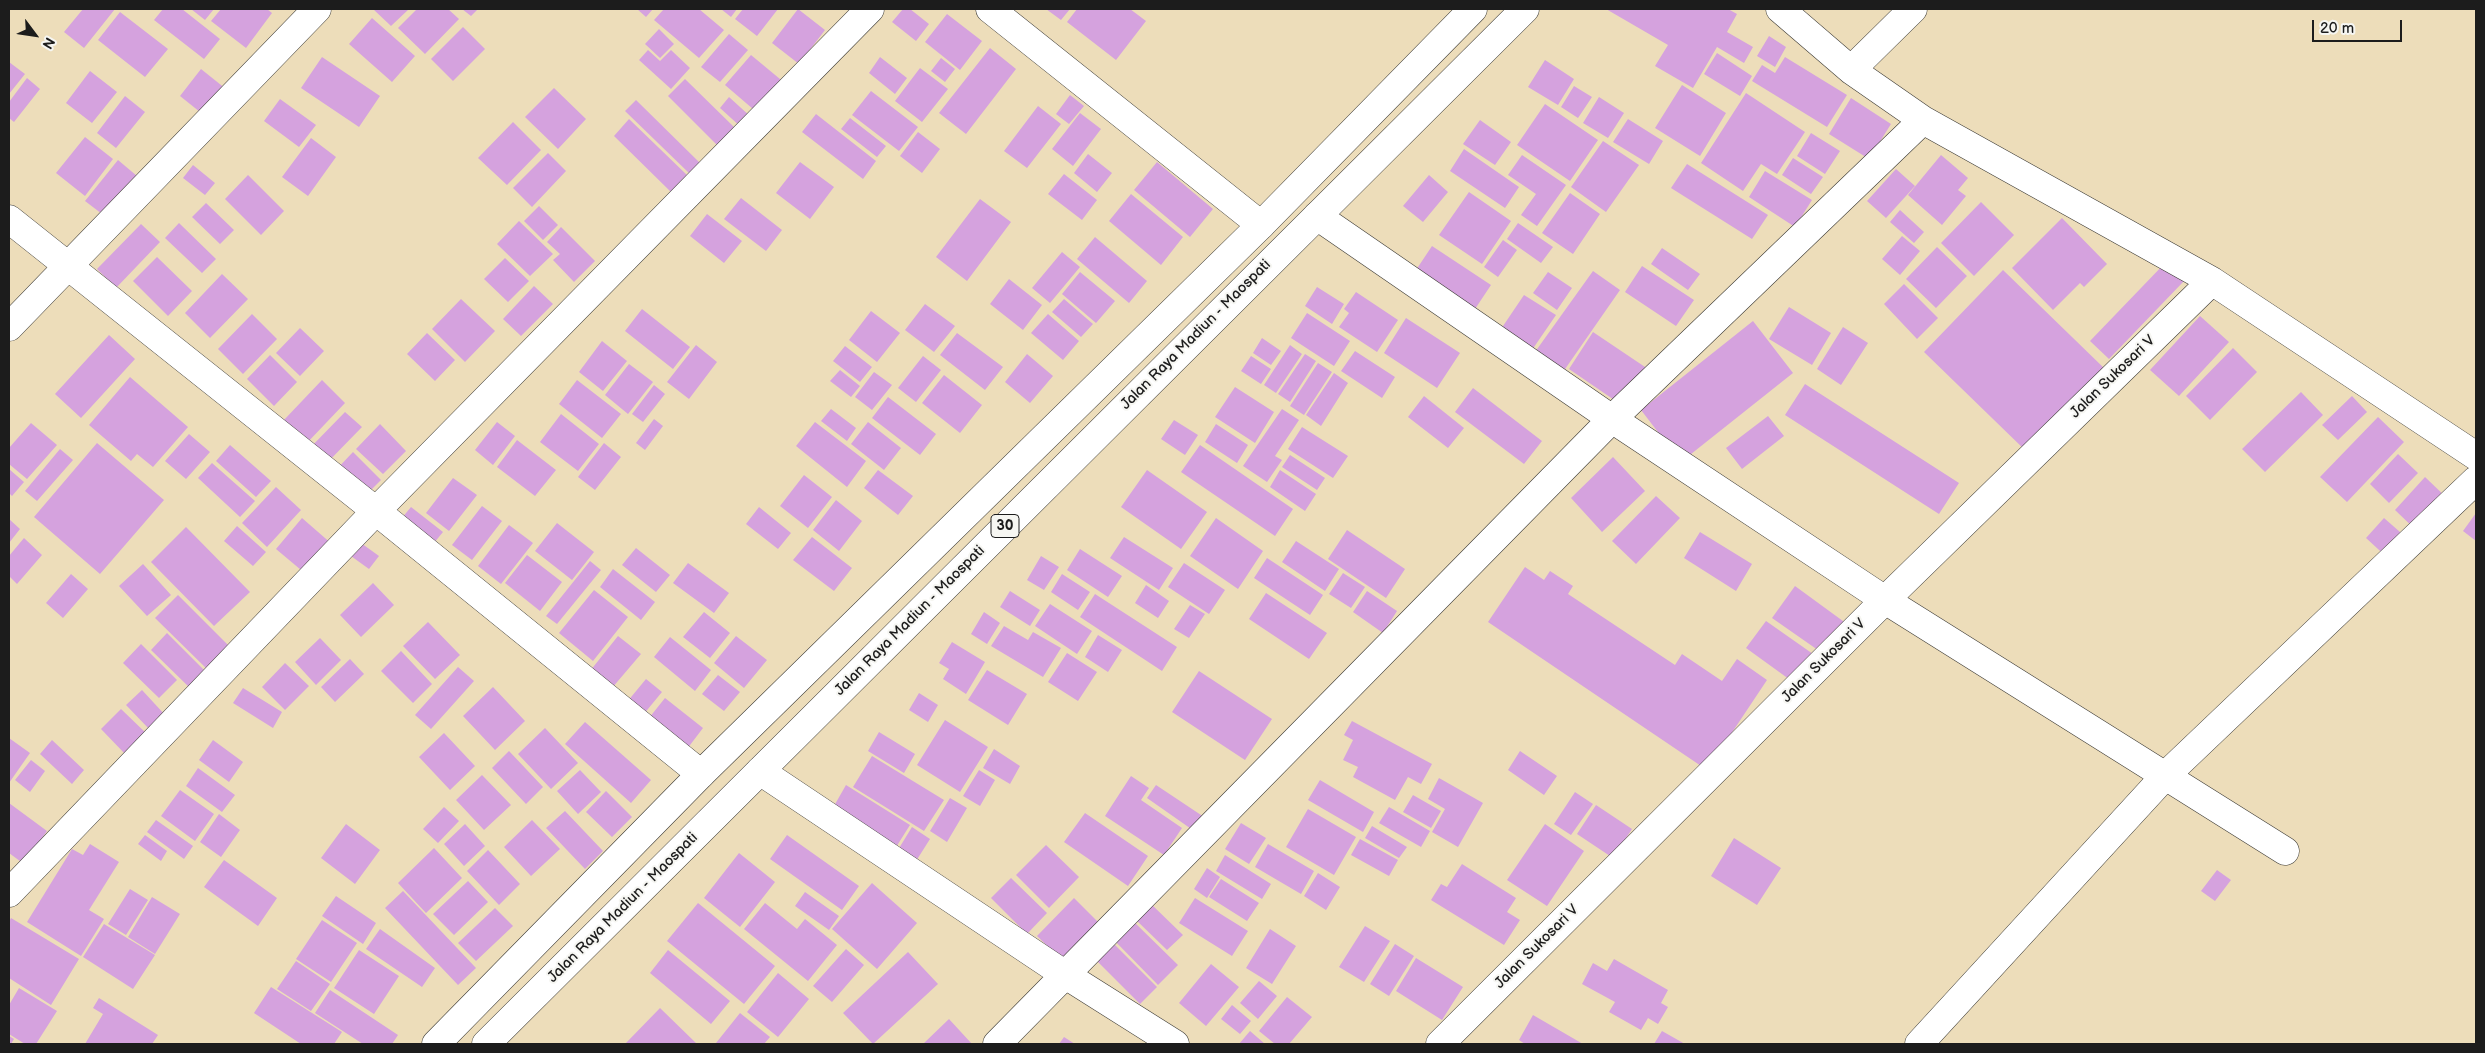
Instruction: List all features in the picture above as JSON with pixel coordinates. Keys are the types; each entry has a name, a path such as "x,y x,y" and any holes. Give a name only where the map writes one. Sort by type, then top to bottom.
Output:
{"main road":[{"path":"9,327 317,9"},
{"path":"9,893 376,511 870,9"},
{"path":"990,9 1261,225"},
{"name":"30","path":"436,1044 700,774 1261,225 1473,9"},
{"name":"Jalan Raya Madiun - Maospati","path":"486,1044 1525,9"},
{"path":"1780,9 1851,70 1922,120 2212,281 2476,456"},
{"path":"1851,70 1913,9"},
{"path":"997,1044 1612,419 1922,120"},
{"path":"1317,216 1612,419 1885,600 2285,850"},
{"path":"9,219 376,511 700,774"},
{"name":"Jalan Sukosari V","path":"1440,1044 1885,600 2212,281"},
{"path":"1919,1044 2165,776 2476,480"},
{"path":"906,573 938,593"},
{"path":"760,771 1064,974 1175,1044"}],"building":[{"path":"83,9 115,9 84,48 64,32"},
{"path":"163,9 182,9 220,39 204,59 154,20"},
{"path":"191,9 214,9 205,20"},
{"path":"221,9 267,9 272,13 246,48 211,21"},
{"path":"373,9 409,9 391,26"},
{"path":"417,9 448,9 459,19 425,54 398,28"},
{"path":"462,9 478,9 471,16"},
{"path":"637,9 653,9 646,17"},
{"path":"664,9 699,9 724,30 699,58 654,20"},
{"path":"721,9 737,9 731,17"},
{"path":"743,9 778,9 757,36 735,19"},
{"path":"798,9 825,30 799,64 772,43"},
{"path":"903,9 910,9 929,24 916,41 892,22"},
{"path":"1046,9 1070,9 1061,20"},
{"path":"1077,9 1130,9 1146,21 1116,60 1067,22"},
{"path":"1606,9 1728,9 1737,14 1727,32 1753,47 1744,63 1717,47 1693,88 1655,66 1668,45"},
{"path":"120,12 168,49 145,77 98,40"},
{"path":"947,14 982,41 960,70 925,42"},
{"path":"372,18 415,56 392,82 349,44"},
{"path":"463,27 485,49 453,81 431,59"},
{"path":"659,29 674,44 660,58 645,44"},
{"path":"729,34 748,50 720,82 701,67"},
{"path":"1769,36 1786,47 1775,67 1757,56"},
{"path":"990,48 1016,69 966,134 939,113"},
{"path":"648,50 660,61 671,50 690,68 671,89 639,60"},
{"path":"1717,53 1752,76 1740,96 1704,74"},
{"path":"751,55 786,84 760,115 725,85"},
{"path":"322,57 380,96 359,127 301,88"},
{"path":"880,57 907,78 895,94 869,73"},
{"path":"1785,57 1847,95 1827,127 1752,81 1762,65 1775,73"},
{"path":"941,58 955,69 945,82 931,71"},
{"path":"1545,60 1574,79 1558,105 1528,87"},
{"path":"9,62 25,74 9,94"},
{"path":"920,68 948,89 922,122 895,101"},
{"path":"201,69 226,89 205,116 180,96"},
{"path":"90,71 117,92 92,123 66,103"},
{"path":"27,78 40,89 14,122 9,118 9,102"},
{"path":"685,79 735,128 718,146 668,96"},
{"path":"1682,85 1726,113 1700,156 1655,128"},
{"path":"1574,86 1592,97 1578,118 1561,107"},
{"path":"554,88 586,119 558,149 525,117"},
{"path":"871,91 918,127 899,151 852,115"},
{"path":"1746,93 1805,132 1777,174 1761,164 1743,191 1701,163"},
{"path":"1070,95 1084,106 1069,124 1056,114"},
{"path":"125,96 145,112 116,148 97,133"},
{"path":"729,97 751,117 742,128 720,108"},
{"path":"1599,97 1624,113 1608,138 1583,123"},
{"path":"1851,98 1891,124 1869,159 1829,134"},
{"path":"280,99 316,125 299,147 264,121"},
{"path":"636,100 701,164 691,175 625,111"},
{"path":"1545,104 1598,140 1570,181 1517,145"},
{"path":"1038,106 1061,124 1027,168 1004,151"},
{"path":"1080,113 1101,129 1073,166 1052,149"},
{"path":"816,114 876,161 863,179 802,132"},
{"path":"850,118 886,146 877,157 841,129"},
{"path":"629,119 688,176 672,193 614,136"},
{"path":"1628,119 1663,141 1649,164 1613,142"},
{"path":"1480,120 1511,142 1495,165 1463,144"},
{"path":"513,122 541,150 507,185 478,158"},
{"path":"918,132 940,149 922,173 900,156"},
{"path":"1811,133 1840,151 1825,174 1797,156"},
{"path":"85,137 113,159 85,196 56,173"},
{"path":"311,138 336,157 308,196 282,177"},
{"path":"1603,141 1639,165 1606,212 1571,187"},
{"path":"1464,149 1519,187 1505,208 1450,171"},
{"path":"548,153 566,171 532,207 513,188"},
{"path":"1088,154 1112,173 1097,192 1074,173"},
{"path":"1522,155 1566,185 1537,226 1521,215 1536,194 1508,175"},
{"path":"1941,155 1968,178 1958,190 1966,196 1942,225 1908,195"},
{"path":"1793,158 1823,177 1811,194 1782,175"},
{"path":"118,160 137,176 106,217 85,201"},
{"path":"800,162 834,187 810,219 776,193"},
{"path":"1157,162 1213,209 1190,237 1134,190"},
{"path":"1687,164 1768,215 1752,239 1671,188"},
{"path":"193,165 215,183 205,195 183,178"},
{"path":"1896,169 1915,186 1886,218 1867,201"},
{"path":"1765,171 1812,200 1795,227 1749,197"},
{"path":"1064,174 1097,200 1082,220 1048,194"},
{"path":"248,175 284,211 261,235 225,199"},
{"path":"1429,175 1448,192 1423,222 1403,206"},
{"path":"1469,192 1511,221 1482,264 1439,235"},
{"path":"1570,193 1600,214 1573,254 1542,233"},
{"path":"1131,194 1183,237 1161,265 1109,221"},
{"path":"741,198 782,230 766,251 724,219"},
{"path":"980,199 1011,222 967,281 936,257"},
{"path":"1981,202 2014,235 1974,276 1941,243"},
{"path":"206,203 234,230 220,244 192,217"},
{"path":"539,206 558,225 543,240 524,221"},
{"path":"1900,210 1924,232 1914,243 1890,222"},
{"path":"707,214 742,241 724,263 690,236"},
{"path":"2062,218 2107,264 2084,287 2080,283 2053,310 2012,268"},
{"path":"519,221 553,254 530,276 497,244"},
{"path":"179,223 216,259 202,273 165,238"},
{"path":"1518,223 1553,247 1541,263 1507,239"},
{"path":"141,224 160,242 116,288 97,269"},
{"path":"561,227 595,261 574,282 553,260 560,254 547,242"},
{"path":"1902,236 1920,251 1900,275 1882,259"},
{"path":"1095,237 1147,281 1129,303 1077,259"},
{"path":"1503,240 1517,250 1498,277 1484,267"},
{"path":"1432,246 1491,285 1471,315 1412,276"},
{"path":"1937,247 1967,276 1936,308 1906,279"},
{"path":"1662,248 1700,274 1688,290 1651,264"},
{"path":"1062,252 1080,267 1050,303 1032,288"},
{"path":"157,257 192,291 168,316 133,281"},
{"path":"505,258 529,281 508,302 484,279"},
{"path":"2166,262 2185,280 2109,359 2090,341"},
{"path":"1642,266 1694,300 1676,326 1625,292"},
{"path":"2003,270 2106,370 2027,452 1924,352"},
{"path":"1593,271 1620,290 1563,372 1535,352"},
{"path":"1080,272 1115,301 1096,323 1062,294"},
{"path":"1548,272 1572,288 1557,310 1533,293"},
{"path":"222,274 248,299 210,338 185,313"},
{"path":"1009,279 1042,305 1023,330 990,304"},
{"path":"1904,284 1938,318 1917,339 1884,304"},
{"path":"534,286 553,304 521,336 503,319"},
{"path":"1317,287 1344,304 1332,324 1305,306"},
{"path":"1356,292 1398,320 1377,352 1339,327 1349,313 1344,309"},
{"path":"1524,295 1556,315 1532,350 1501,329"},
{"path":"461,299 495,331 465,362 432,329"},
{"path":"1064,299 1093,324 1081,337 1052,312"},
{"path":"925,304 955,326 934,352 905,330"},
{"path":"1789,307 1831,333 1812,365 1769,339"},
{"path":"642,309 690,347 673,369 625,331"},
{"path":"871,311 900,333 877,362 849,340"},
{"path":"1307,313 1350,341 1334,366 1291,338"},
{"path":"252,314 277,339 243,374 218,349"},
{"path":"1048,314 1079,341 1063,360 1031,333"},
{"path":"2200,316 2229,342 2179,396 2150,370"},
{"path":"1406,318 1460,353 1437,388 1384,353"},
{"path":"1753,321 1793,373 1681,462 1641,410"},
{"path":"1843,327 1868,343 1841,385 1817,369"},
{"path":"300,328 324,351 300,376 276,353"},
{"path":"1593,332 1648,369 1623,406 1569,369"},
{"path":"427,333 455,360 435,381 407,354"},
{"path":"957,333 1003,367 985,390 940,355"},
{"path":"109,335 135,359 81,418 55,394"},
{"path":"1262,338 1281,351 1271,365 1253,353"},
{"path":"602,341 627,361 603,391 579,372"},
{"path":"696,345 717,362 689,399 667,382"},
{"path":"1290,345 1302,354 1276,393 1264,385"},
{"path":"845,346 872,367 860,382 833,361"},
{"path":"2233,348 2257,372 2210,420 2186,396"},
{"path":"1355,351 1395,377 1382,398 1341,371"},
{"path":"1027,354 1053,376 1030,403 1005,382"},
{"path":"1305,354 1316,361 1290,402 1278,394"},
{"path":"270,355 297,382 274,406 247,379"},
{"path":"923,356 941,370 916,402 898,388"},
{"path":"1251,356 1271,369 1261,384 1241,371"},
{"path":"1318,363 1332,372 1304,415 1290,406"},
{"path":"629,364 653,382 628,414 605,395"},
{"path":"840,370 860,386 851,397 830,381"},
{"path":"874,372 892,385 872,410 855,397"},
{"path":"1334,373 1348,383 1321,426 1306,415"},
{"path":"944,375 982,405 960,433 922,403"},
{"path":"130,377 188,427 153,467 137,454 131,461 89,425"},
{"path":"322,380 345,403 306,444 283,421"},
{"path":"577,380 621,414 602,438 559,404"},
{"path":"1805,384 1959,483 1939,514 1785,415"},
{"path":"654,385 665,394 643,422 632,414"},
{"path":"1235,387 1274,412 1255,443 1215,417"},
{"path":"1473,388 1542,441 1524,464 1455,412"},
{"path":"2301,392 2323,415 2265,472 2242,449"},
{"path":"1424,396 1464,428 1448,448 1408,417"},
{"path":"2352,396 2367,412 2338,440 2322,425"},
{"path":"888,397 936,434 920,455 872,418"},
{"path":"831,409 856,428 847,441 821,421"},
{"path":"1282,409 1299,420 1275,456 1282,460 1267,482 1243,466"},
{"path":"345,412 362,427 323,467 307,451"},
{"path":"561,414 599,444 578,471 540,442"},
{"path":"1768,416 1784,436 1742,469 1726,448"},
{"path":"2378,417 2404,442 2347,502 2320,477"},
{"path":"654,419 663,426 645,450 636,443"},
{"path":"1174,420 1198,435 1185,455 1161,439"},
{"path":"497,422 515,436 493,465 475,450"},
{"path":"815,422 866,461 847,487 796,446"},
{"path":"868,422 901,448 884,470 851,444"},
{"path":"31,423 57,445 27,479 9,464 9,448"},
{"path":"380,424 406,451 383,474 356,449"},
{"path":"1216,424 1248,445 1237,463 1205,442"},
{"path":"1302,427 1348,456 1333,478 1288,449"},
{"path":"189,434 210,452 186,479 165,461"},
{"path":"517,440 556,470 535,496 497,467"},
{"path":"97,443 164,500 100,574 34,517"},
{"path":"604,443 621,457 595,490 578,477"},
{"path":"230,445 271,481 256,497 216,461"},
{"path":"1200,445 1293,509 1275,536 1181,472"},
{"path":"60,449 73,460 37,501 25,491"},
{"path":"353,452 381,480 362,499 334,472"},
{"path":"2398,454 2418,473 2389,503 2370,484"},
{"path":"1290,455 1325,478 1317,490 1282,467"},
{"path":"1613,457 1645,491 1602,532 1571,498"},
{"path":"212,463 255,501 240,517 198,478"},
{"path":"9,469 24,482 12,496 9,493"},
{"path":"878,470 913,496 898,515 864,488"},
{"path":"1147,470 1207,512 1181,549 1121,507"},
{"path":"1280,470 1316,494 1305,511 1270,487"},
{"path":"804,475 832,497 808,528 780,506"},
{"path":"2425,477 2449,500 2419,533 2395,510"},
{"path":"453,478 477,495 449,531 426,513"},
{"path":"276,487 301,510 267,547 242,523"},
{"path":"1656,496 1680,518 1636,564 1612,541"},
{"path":"836,500 862,521 839,551 813,530"},
{"path":"482,506 502,521 472,560 452,545"},
{"path":"411,507 443,532 429,549 397,524"},
{"path":"759,507 791,533 778,549 746,524"},
{"path":"2476,513 2476,541 2463,531"},
{"path":"302,518 333,545 307,575 276,549"},
{"path":"1216,518 1263,551 1238,589 1190,556"},
{"path":"2384,518 2408,539 2390,560 2366,538"},
{"path":"9,519 20,529 9,543"},
{"path":"557,523 594,552 572,580 535,551"},
{"path":"509,525 533,543 501,584 478,566"},
{"path":"237,526 266,552 253,566 224,541"},
{"path":"186,527 250,592 214,626 151,562"},
{"path":"1347,530 1405,569 1386,598 1328,559"},
{"path":"1700,532 1752,564 1736,591 1684,558"},
{"path":"812,537 852,568 834,591 793,560"},
{"path":"1124,537 1173,568 1159,590 1110,558"},
{"path":"24,538 42,555 17,584 9,576 9,556"},
{"path":"354,538 379,556 369,569 344,551"},
{"path":"1296,541 1339,569 1325,591 1282,562"},
{"path":"636,548 670,575 656,592 622,565"},
{"path":"1080,549 1122,576 1108,597 1067,570"},
{"path":"527,555 562,582 540,611 505,583"},
{"path":"1041,556 1059,567 1044,590 1027,580"},
{"path":"1267,558 1323,595 1310,615 1254,578"},
{"path":"590,561 601,570 557,624 546,616"},
{"path":"688,563 729,593 714,613 673,583"},
{"path":"1184,563 1225,590 1209,614 1168,587"},
{"path":"143,564 171,595 147,616 119,586"},
{"path":"1525,567 1544,580 1550,571 1573,586 1568,594 1675,665 1682,654 1722,681 1737,659 1767,680 1707,770 1488,622"},
{"path":"613,569 655,602 641,620 600,587"},
{"path":"1343,573 1365,587 1351,608 1329,594"},
{"path":"71,574 88,589 63,618 46,603"},
{"path":"1062,574 1090,592 1078,610 1051,592"},
{"path":"373,583 394,605 361,637 340,615"},
{"path":"1146,585 1169,601 1158,618 1135,603"},
{"path":"1795,586 1847,624 1825,655 1772,618"},
{"path":"594,590 628,617 593,661 559,633"},
{"path":"1010,591 1040,610 1030,626 1000,607"},
{"path":"1367,591 1397,611 1383,633 1353,612"},
{"path":"1266,593 1327,633 1309,659 1249,619"},
{"path":"1095,594 1177,647 1162,671 1080,617"},
{"path":"178,595 231,648 209,671 155,618"},
{"path":"1050,604 1092,631 1077,654 1035,626"},
{"path":"1190,605 1205,614 1189,638 1174,629"},
{"path":"704,612 730,633 710,658 683,637"},
{"path":"984,612 1000,623 987,644 971,634"},
{"path":"1766,621 1813,654 1793,682 1746,648"},
{"path":"428,622 460,655 435,679 403,646"},
{"path":"1004,626 1028,640 1033,632 1061,648 1043,677 991,646"},
{"path":"167,633 207,673 191,689 151,650"},
{"path":"1098,635 1122,650 1108,672 1085,657"},
{"path":"618,636 641,654 612,688 590,671"},
{"path":"736,636 767,660 744,688 714,663"},
{"path":"670,637 711,670 695,691 654,657"},
{"path":"320,638 341,660 316,685 295,662"},
{"path":"952,642 985,662 966,694 943,679 949,669 939,663"},
{"path":"141,644 177,680 159,698 123,663"},
{"path":"401,651 432,684 413,703 381,671"},
{"path":"1067,653 1097,672 1078,701 1048,682"},
{"path":"350,659 364,674 335,702 321,687"},
{"path":"285,663 309,686 285,710 262,687"},
{"path":"458,667 474,681 431,729 415,715"},
{"path":"987,670 1027,694 1008,725 968,700"},
{"path":"1199,671 1272,719 1245,760 1172,712"},
{"path":"718,675 740,692 724,711 702,694"},
{"path":"646,679 662,692 643,715 627,702"},
{"path":"493,687 525,721 495,750 463,716"},
{"path":"243,688 282,712 273,728 233,703"},
{"path":"142,690 166,716 151,731 126,705"},
{"path":"919,693 938,705 928,722 909,710"},
{"path":"665,698 703,728 687,749 649,718"},
{"path":"121,709 148,735 127,756 101,729"},
{"path":"945,720 988,747 960,792 917,765"},
{"path":"1352,721 1432,764 1421,784 1408,777 1395,800 1353,777 1358,767 1343,760 1353,740 1344,735"},
{"path":"585,722 651,780 631,803 565,744"},
{"path":"545,728 578,763 551,789 518,754"},
{"path":"879,732 915,754 904,773 868,751"},
{"path":"444,733 475,766 450,790 419,757"},
{"path":"9,738 30,753 9,783"},
{"path":"52,740 84,770 72,784 40,754"},
{"path":"213,740 243,762 229,782 199,760"},
{"path":"994,749 1020,766 1010,784 983,768"},
{"path":"509,751 543,787 526,804 492,768"},
{"path":"1520,751 1557,776 1544,795 1508,770"},
{"path":"872,756 944,800 924,831 853,787"},
{"path":"31,760 45,771 30,792 15,780"},
{"path":"198,768 235,795 222,812 186,786"},
{"path":"580,770 601,792 578,814 557,791"},
{"path":"979,770 995,780 980,806 963,796"},
{"path":"482,775 511,805 484,830 456,800"},
{"path":"1131,776 1149,788 1141,800 1182,828 1164,855 1105,816"},
{"path":"1439,778 1483,803 1458,847 1432,832 1445,809 1428,799"},
{"path":"1320,780 1374,812 1363,832 1308,800"},
{"path":"846,785 910,825 893,852 830,813"},
{"path":"1156,785 1207,819 1197,833 1147,798"},
{"path":"180,790 214,814 195,841 161,816"},
{"path":"606,791 632,817 612,837 586,812"},
{"path":"1575,792 1593,804 1571,835 1554,824"},
{"path":"1413,795 1441,811 1431,828 1403,812"},
{"path":"950,798 967,808 947,842 930,831"},
{"path":"9,803 47,831 24,864 9,853"},
{"path":"1596,805 1632,829 1613,858 1577,834"},
{"path":"444,807 459,821 438,843 423,829"},
{"path":"1389,807 1430,831 1421,847 1379,823"},
{"path":"1308,809 1356,837 1334,875 1286,847"},
{"path":"565,811 603,851 585,869 546,828"},
{"path":"1085,813 1148,856 1128,886 1064,842"},
{"path":"219,814 240,830 221,857 200,842"},
{"path":"156,820 193,846 184,859 147,832"},
{"path":"532,820 560,849 531,876 504,847"},
{"path":"1241,823 1266,838 1249,864 1225,849"},
{"path":"346,824 380,850 355,884 321,858"},
{"path":"465,824 485,846 464,866 444,844"},
{"path":"1545,824 1584,851 1547,906 1507,880"},
{"path":"1372,826 1407,847 1399,858 1365,838"},
{"path":"912,827 930,839 911,869 893,858"},
{"path":"145,835 167,851 161,861 138,844"},
{"path":"787,835 859,886 842,910 770,859"},
{"path":"1734,838 1781,868 1757,905 1711,876"},
{"path":"1360,839 1398,860 1389,876 1351,855"},
{"path":"90,844 119,862 89,910 104,919 81,956 27,922 72,849 83,855"},
{"path":"1268,844 1314,871 1301,894 1255,867"},
{"path":"1046,845 1079,877 1049,908 1016,875"},
{"path":"434,848 462,878 426,913 398,883"},
{"path":"488,850 520,884 499,905 467,871"},
{"path":"739,853 775,882 740,927 704,898"},
{"path":"1225,855 1271,884 1262,899 1216,871"},
{"path":"224,860 277,898 258,926 204,887"},
{"path":"1462,864 1516,898 1507,912 1520,920 1504,945 1431,900 1441,884 1447,887"},
{"path":"1207,868 1220,877 1207,898 1194,889"},
{"path":"2217,870 2231,880 2215,901 2201,891"},
{"path":"1318,873 1340,887 1326,910 1304,896"},
{"path":"1011,878 1047,913 1027,934 991,898"},
{"path":"1221,879 1259,903 1247,921 1209,897"},
{"path":"468,881 488,902 454,935 433,914"},
{"path":"872,883 917,923 877,969 832,929"},
{"path":"130,889 148,900 126,935 108,924"},
{"path":"403,891 476,968 458,985 385,908"},
{"path":"805,892 839,916 829,930 795,906"},
{"path":"336,896 376,923 363,944 322,916"},
{"path":"152,897 180,914 155,954 128,937"},
{"path":"1074,898 1103,927 1066,964 1037,936"},
{"path":"1195,898 1248,931 1232,956 1179,923"},
{"path":"1149,902 1183,935 1167,950 1134,918"},
{"path":"698,903 775,966 744,1004 667,941"},
{"path":"765,903 797,929 805,919 837,945 808,981 744,929"},
{"path":"495,908 513,926 476,961 458,943"},
{"path":"11,918 79,959 51,1005 9,978 9,922"},
{"path":"1130,918 1178,965 1158,985 1111,937"},
{"path":"322,920 357,943 331,982 296,959"},
{"path":"104,924 155,955 133,989 83,957"},
{"path":"1365,926 1390,941 1364,982 1339,967"},
{"path":"380,929 435,968 422,987 366,949"},
{"path":"1270,929 1296,946 1272,984 1246,968"},
{"path":"1113,943 1157,987 1140,1004 1096,960"},
{"path":"1395,944 1414,956 1389,996 1370,984"},
{"path":"846,949 864,965 832,1002 813,986"},
{"path":"359,950 399,976 374,1014 334,988"},
{"path":"668,950 730,1001 711,1024 650,973"},
{"path":"908,952 938,984 873,1044 843,1013"},
{"path":"1416,958 1463,987 1442,1020 1396,991"},
{"path":"1614,959 1668,990 1661,1003 1668,1007 1658,1024 1648,1018 1641,1030 1609,1012 1615,1002 1582,984 1593,963 1607,971"},
{"path":"296,961 330,984 311,1011 277,989"},
{"path":"1211,964 1239,987 1206,1026 1179,1003"},
{"path":"778,973 809,999 778,1037 747,1012"},
{"path":"1259,981 1277,996 1258,1019 1240,1003"},
{"path":"271,987 342,1032 334,1044 301,1044 254,1013"},
{"path":"19,988 57,1011 36,1044 25,1044 9,1034 9,1005"},
{"path":"330,990 398,1035 392,1044 363,1044 315,1013"},
{"path":"1287,997 1312,1017 1289,1044 1275,1044 1259,1031"},
{"path":"99,998 158,1035 152,1044 85,1044 103,1014 93,1008"},
{"path":"1232,1005 1251,1021 1240,1034 1221,1019"},
{"path":"660,1008 697,1044 625,1044"},
{"path":"740,1013 770,1037 764,1044 716,1043"},
{"path":"1533,1015 1583,1044 1525,1044 1519,1040"},
{"path":"949,1019 972,1044 923,1044"},
{"path":"1250,1031 1265,1044 1239,1044"},
{"path":"1662,1031 1685,1044 1654,1044"},
{"path":"9,1036 14,1039 11,1044 9,1044"},
{"path":"1064,1037 1075,1044 1059,1044"}]}
